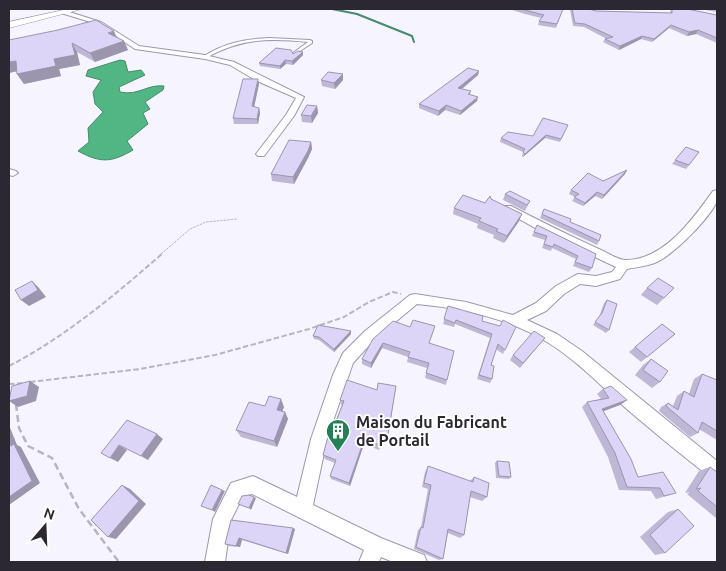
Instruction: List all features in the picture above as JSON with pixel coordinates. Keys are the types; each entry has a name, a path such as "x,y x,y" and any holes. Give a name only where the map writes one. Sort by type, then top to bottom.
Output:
{"main road":[{"path":"9,25 78,9"}],"street":[{"path":"63,12 99,23 137,48 205,57 232,64 300,97 290,116 261,154"},
{"path":"494,202 623,265 652,259 674,244 710,204 717,193"},
{"path":"512,321 541,307 560,290 578,279 596,282 616,276 623,265"},
{"path":"304,509 318,439 340,375 348,358 370,335 415,299 434,300 512,321 552,338 612,384 645,414 717,472"},
{"path":"215,562 222,518 236,489 253,485 304,509 373,554 417,562"}],"lane":[{"path":"205,57 230,44 245,40 290,39 310,41 310,43 294,54"}],"path":[{"path":"9,366 30,355 81,320 122,288 190,229 206,222 236,219"},
{"path":"9,384 140,370 215,355 309,329 344,317 369,302 393,292 415,299"},
{"path":"16,402 19,428 28,446 52,458 80,509 119,562"}],"shaded area":[{"path":"120,60 125,61 128,72 141,70 145,75 119,87 120,92 127,93 158,86 164,86 163,90 145,102 150,109 143,113 148,124 127,141 133,150 112,159 93,158 78,151 89,142 88,128 103,112 95,104 93,92 101,80 86,76 88,70"}],"building":[{"path":"521,9 563,9 557,24 539,21 544,15"},
{"path":"572,9 672,13 672,9 687,9 717,15 717,38 698,30 689,32 671,25 654,39 642,36 620,46 605,39 613,37 585,24 575,23"},
{"path":"96,20 114,31 108,33 124,41 90,53 72,43 75,55 54,59 56,66 17,74 16,61 9,62 9,40"},
{"path":"276,48 291,50 293,54 298,51 303,52 292,61 285,60 280,66 259,63"},
{"path":"468,68 479,71 458,88 471,91 468,94 478,97 461,111 446,105 439,111 419,104"},
{"path":"328,72 343,74 334,83 321,80"},
{"path":"243,79 258,79 252,106 259,108 257,119 233,118"},
{"path":"307,105 317,106 311,116 301,115"},
{"path":"543,118 568,125 561,139 546,135 525,154 523,152 525,149 501,138 508,132 533,136"},
{"path":"289,140 311,142 293,177 271,174"},
{"path":"686,147 699,152 689,165 675,160"},
{"path":"627,170 604,195 597,192 585,203 574,197 579,194 571,190 588,173 603,181"},
{"path":"510,191 530,201 527,205 505,194"},
{"path":"463,195 485,203 490,196 491,199 522,214 507,236 496,231 498,229 479,221 481,218 454,208"},
{"path":"544,209 571,219 570,222 601,235 599,241 542,214"},
{"path":"537,225 596,254 592,268 575,262 578,256 554,244 553,247 544,244 547,236 534,232"},
{"path":"658,278 674,288 664,298 647,288"},
{"path":"32,281 38,290 21,300 15,290"},
{"path":"607,300 617,304 609,330 595,322 602,313"},
{"path":"448,306 483,316 482,321 500,326 503,320 516,327 505,350 498,344 491,365 494,366 492,379 479,375 492,334 456,320 455,323 444,319"},
{"path":"413,320 435,326 429,343 454,351 447,380 426,373 429,363 408,357 410,352 383,343 371,363 362,359 373,339 393,321 410,327"},
{"path":"662,324 675,334 647,357 635,347"},
{"path":"318,325 351,331 334,349 319,337 313,336"},
{"path":"534,331 545,338 523,363 513,355"},
{"path":"651,359 668,371 660,382 643,370"},
{"path":"702,374 717,380 717,431 702,422 698,433 666,406 668,403 678,410 684,391 694,397"},
{"path":"347,380 377,390 378,383 396,386 388,434 384,433 380,445 364,440 349,483 330,476 336,460 323,455 329,433 331,434 344,401 340,400"},
{"path":"30,381 27,396 9,401 12,386"},
{"path":"611,386 627,400 602,409 631,459 638,477 663,472 676,493 664,496 660,488 627,487 615,453 587,402 609,398 603,389"},
{"path":"269,396 281,399 277,410 285,412 274,441 236,430 249,402 265,406"},
{"path":"127,420 157,434 141,456 119,445 110,458 101,453"},
{"path":"9,440 11,446 14,444 32,481 9,497"},
{"path":"497,461 509,462 511,477 499,476"},
{"path":"428,466 473,482 474,477 489,483 487,497 471,491 464,535 448,529 443,559 416,547 421,527 423,528 431,485 424,483"},
{"path":"710,467 717,472 717,507 698,491 701,488 696,489"},
{"path":"122,485 139,501 108,537 91,520"},
{"path":"211,485 222,490 212,510 201,506"},
{"path":"249,495 254,497 249,508 238,504 242,496"},
{"path":"678,509 694,526 665,553 650,535"},
{"path":"231,520 293,528 286,553 239,538 236,546 225,544"}],"waterway":[{"path":"332,9 357,14 412,36 414,42"}],"place":[{"name":"Maison du Fabricant de Portail","path":"338,452"}]}
